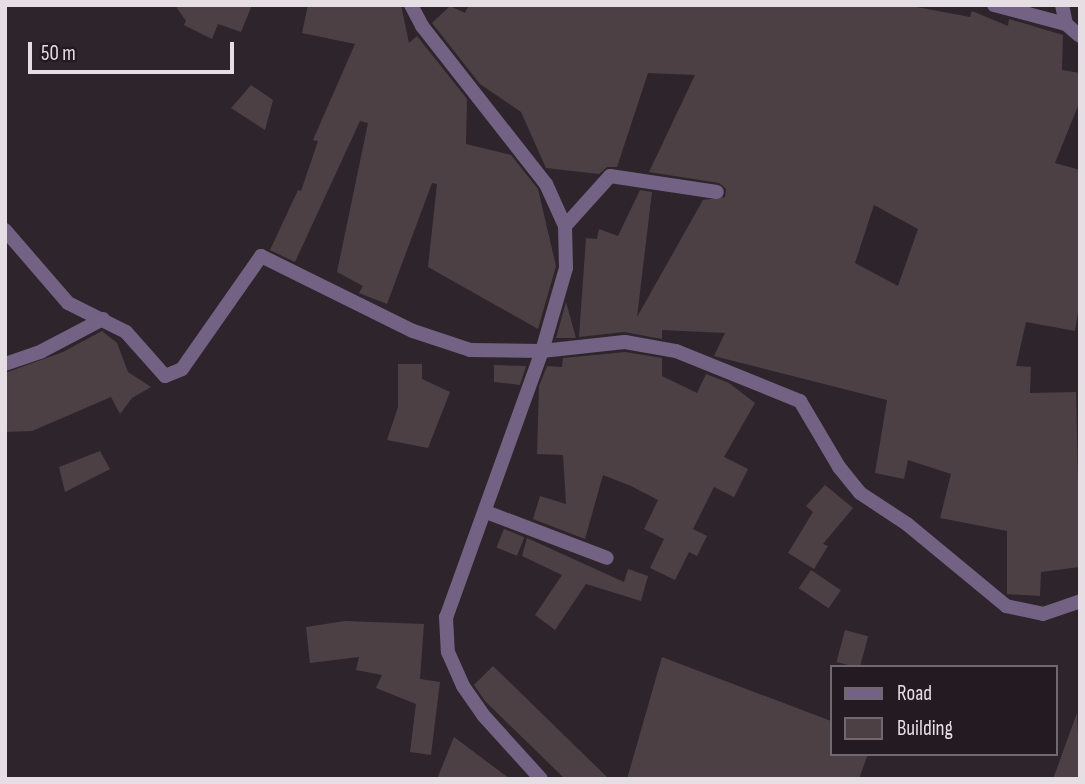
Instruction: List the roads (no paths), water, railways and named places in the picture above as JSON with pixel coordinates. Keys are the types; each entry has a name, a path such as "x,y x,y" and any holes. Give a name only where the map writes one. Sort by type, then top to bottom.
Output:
{"street":[{"path":"411,5 422,26 546,184 565,226 566,268 542,351 446,617 446,641 452,663 483,715 541,779"},
{"path":"994,5 1066,24 1080,36"},
{"path":"1062,5 1066,24"},
{"path":"565,226 610,176 717,192"},
{"path":"5,230 68,303 126,332 160,373 173,374 182,369 261,256 413,331 461,348 542,351 625,342 662,346 800,401 839,467 860,494 907,524 993,597 1015,610 1043,614 1080,601"},
{"path":"5,363 42,351 103,319"},
{"path":"486,512 607,558"}]}
